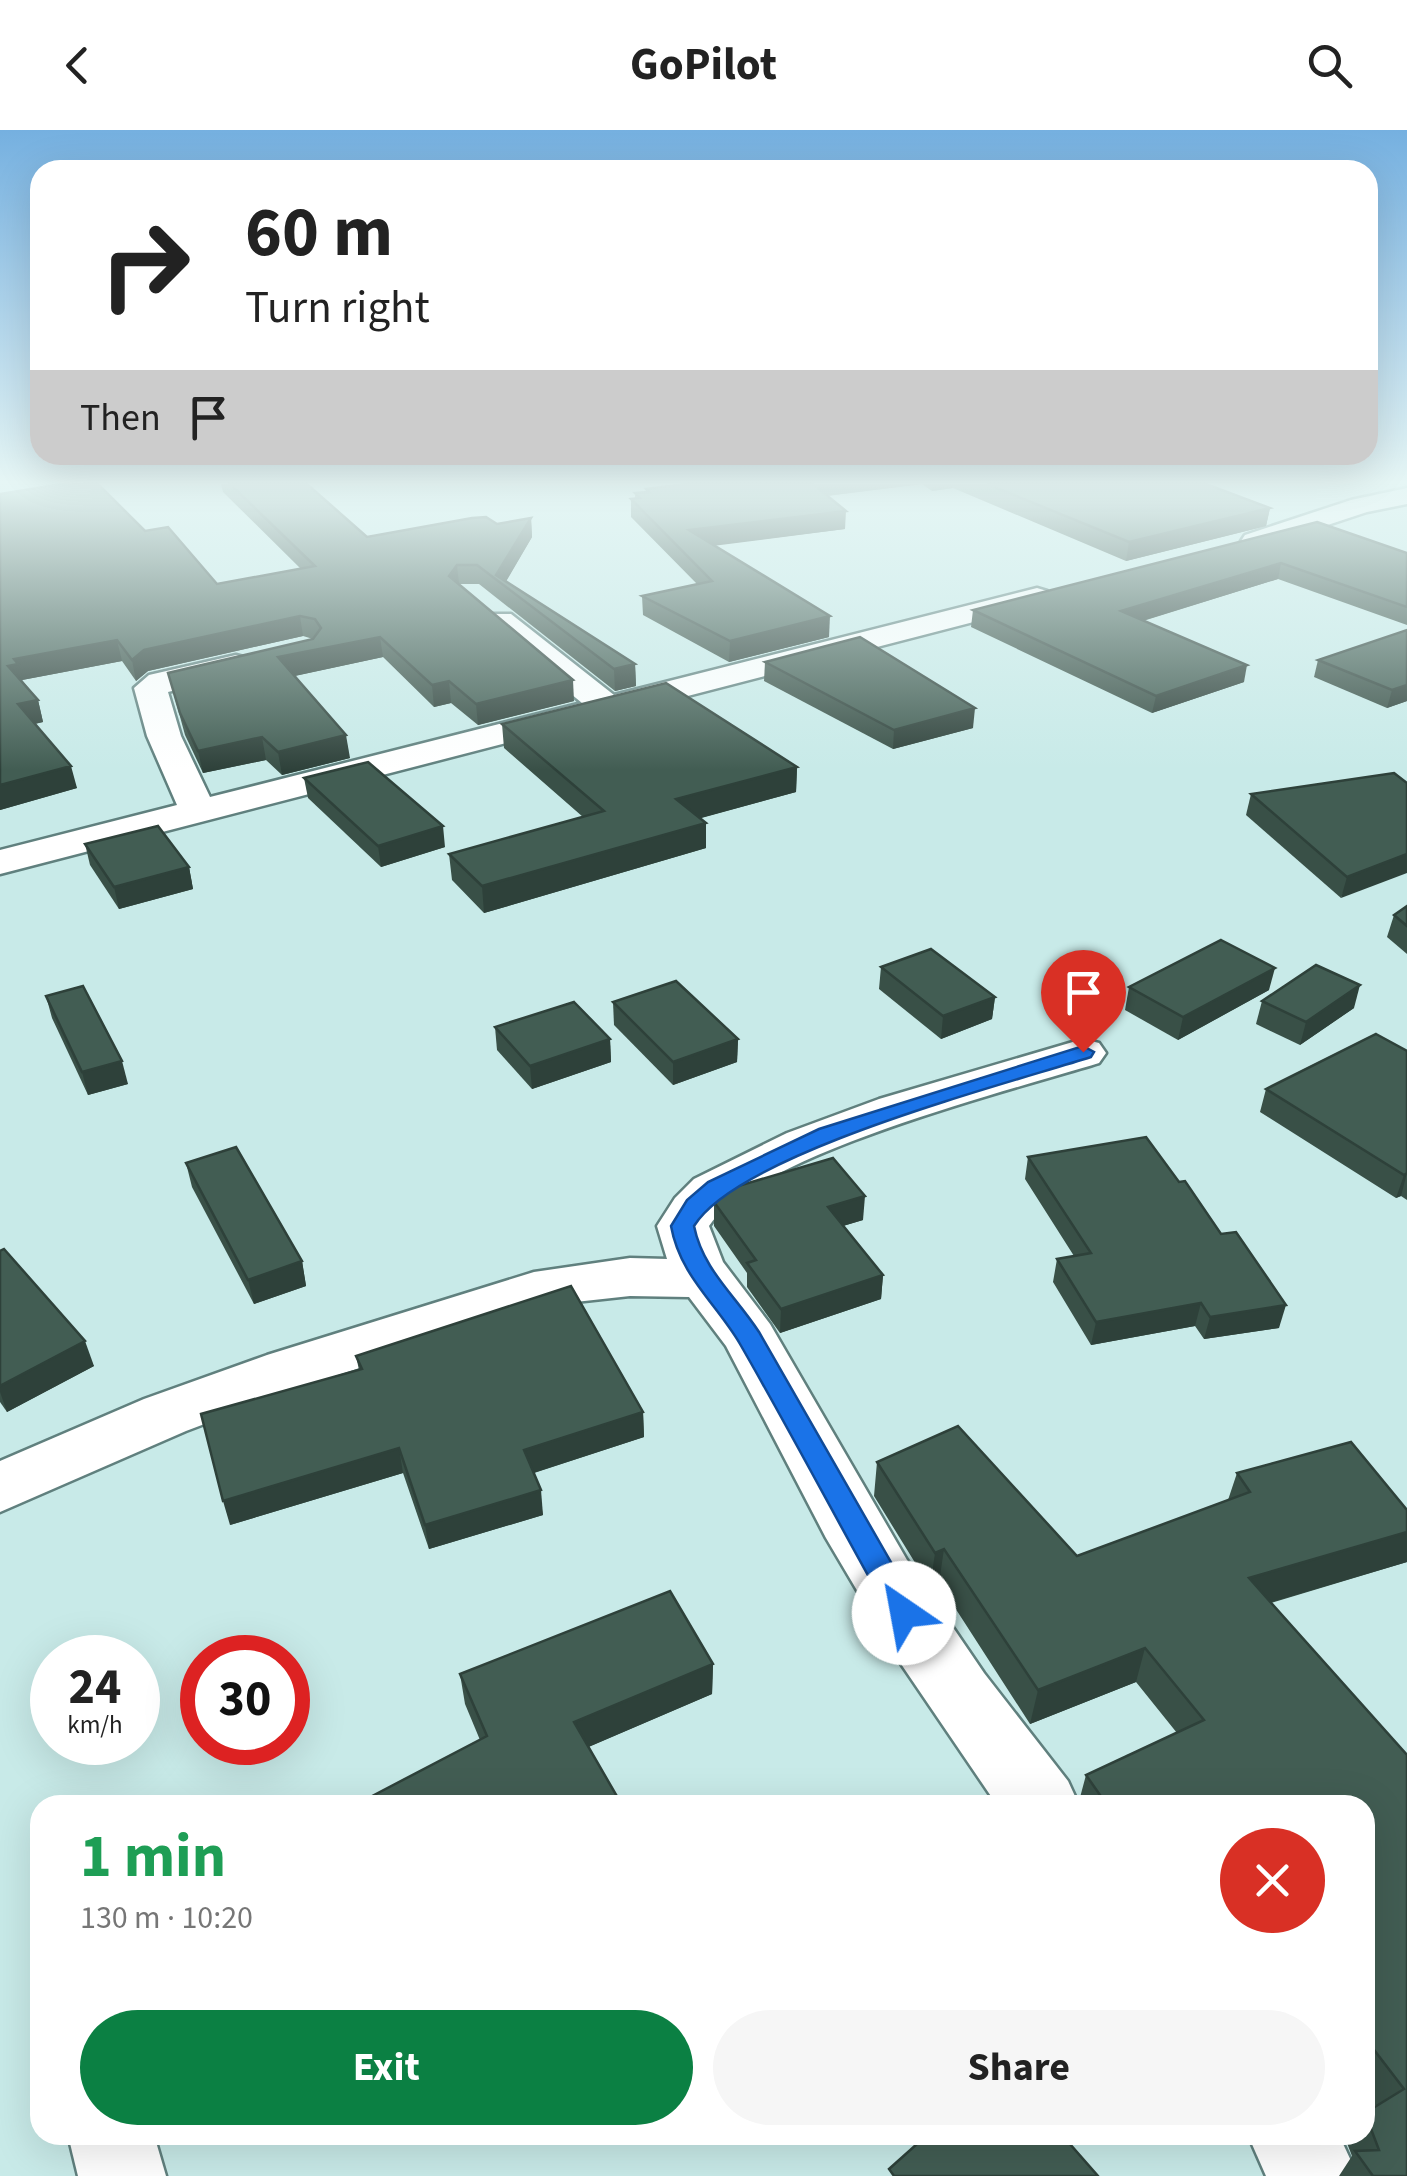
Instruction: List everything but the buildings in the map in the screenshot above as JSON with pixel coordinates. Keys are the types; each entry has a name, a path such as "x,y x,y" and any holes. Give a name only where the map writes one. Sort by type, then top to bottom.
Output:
{"street":[{"path":"0,862 1063,590"},
{"path":"482,606 608,708"},
{"path":"197,809 164,736 150,688 161,682 266,658"},
{"path":"1034,1795 1000,1754 885,1584 750,1338 731,1309 702,1278 687,1251 682,1226 696,1205 716,1188 827,1134 1083,1052"},
{"path":"0,1488 165,1416 287,1370 553,1285 630,1276 702,1278"},
{"path":"114,2145 122,2176"},
{"path":"1297,2145 1314,2176"}],"route":[{"path":"904,1613 750,1338 731,1309 702,1278 687,1251 682,1226 696,1205 716,1188 827,1134 1083,1052"}]}
